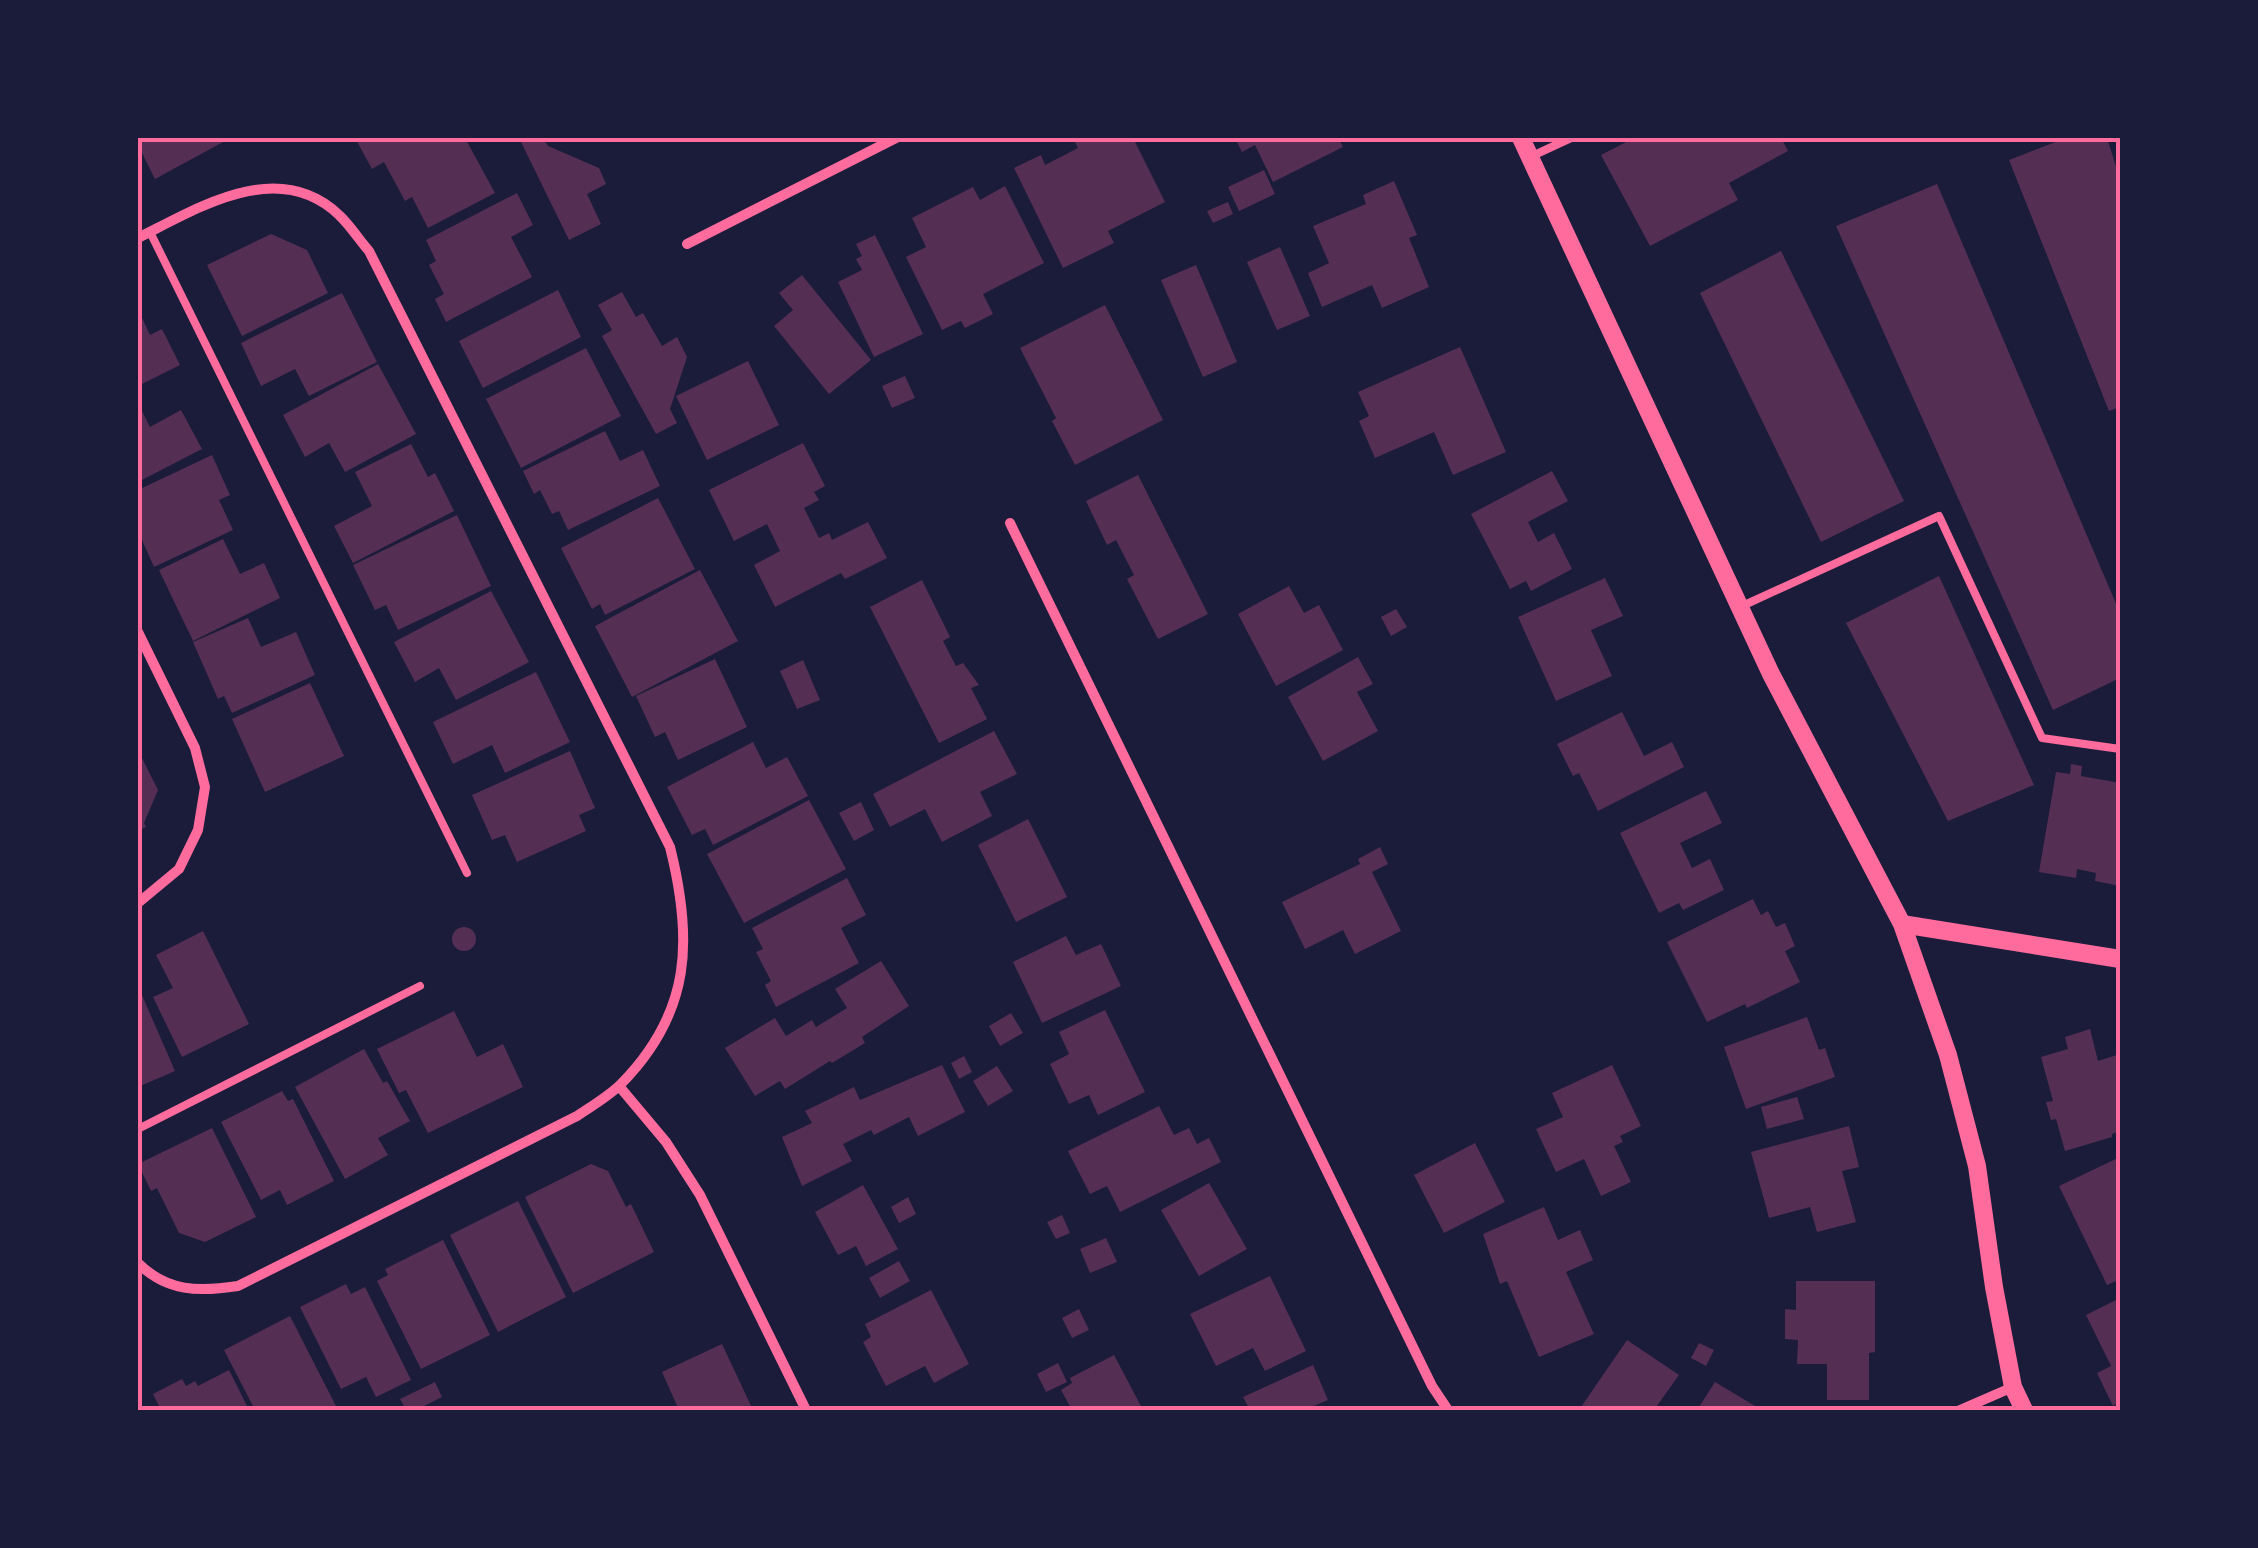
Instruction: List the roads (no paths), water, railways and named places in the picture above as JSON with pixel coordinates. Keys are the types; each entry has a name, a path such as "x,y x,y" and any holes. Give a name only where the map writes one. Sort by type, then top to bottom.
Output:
{"street":[{"path":"687,244 896,138"},
{"path":"1521,138 1771,674 1902,924 1948,1056 1978,1166 1994,1287 2013,1387 2024,1410"},
{"path":"138,238 216,198 262,188 305,192 338,214 368,252 670,847 686,927 682,974 649,1052 619,1086 577,1116 238,1286 203,1292 168,1286 138,1263"},
{"path":"1010,523 1432,1386 1448,1410"},
{"path":"138,632 195,748 205,787 198,830 179,869 138,903"},
{"path":"1902,924 2120,960"},
{"path":"619,1086 666,1142 700,1195 806,1410"},
{"path":"1960,1410 2013,1387"}],"lane":[{"path":"1530,158 1571,138"},
{"path":"150,232 467,872"},
{"path":"1740,607 1939,516 2042,738 2120,749"},
{"path":"138,1129 420,986"}]}
